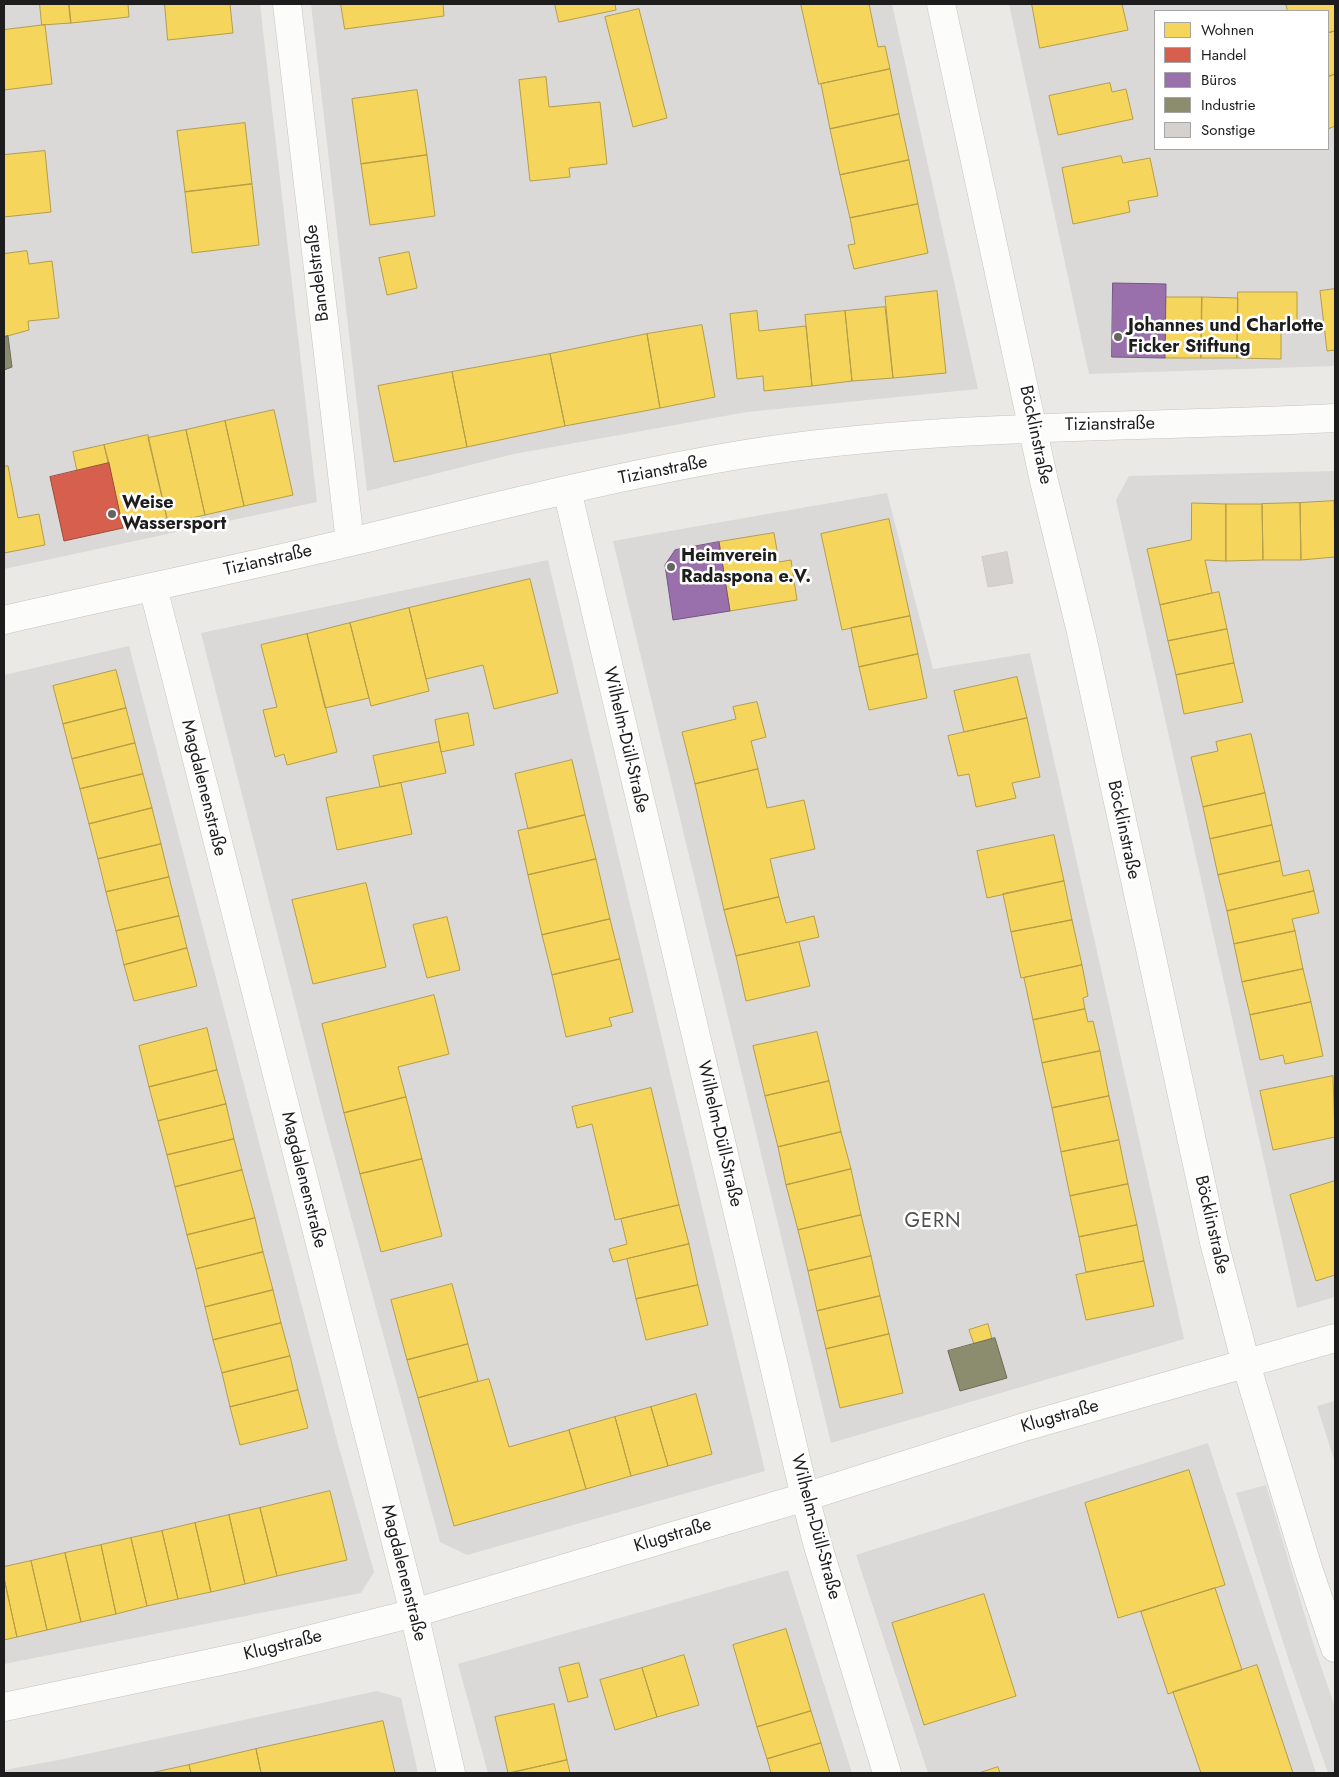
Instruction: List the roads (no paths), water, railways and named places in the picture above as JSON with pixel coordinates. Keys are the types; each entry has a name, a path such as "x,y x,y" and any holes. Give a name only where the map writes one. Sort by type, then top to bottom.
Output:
{"street":[{"name":"Bandelstraße","path":"287,4 350,542"},
{"name":"Böcklinstraße","path":"941,4 1214,1242 1246,1364 1308,1568 1335,1648"},
{"name":"Tizianstraße","path":"4,620 350,542 567,490 740,455 890,437 1033,427 1335,418"},
{"name":"Wilhelm-Düll-Straße","path":"567,490 805,1497 818,1546 888,1773"},
{"name":"Magdalenenstraße","path":"153,587 414,1613 451,1773"},
{"name":"Klugstraße","path":"4,1707 244,1656 414,1613 805,1497 1024,1427 1335,1338"}],"place":[{"name":"Johannes und Charlotte Ficker Stiftung","path":"1118,337"},
{"name":"Weise Wassersport","path":"112,514"},
{"name":"Heimverein Radaspona e.V.","path":"671,567"}],"district":[{"name":"GERN","path":"933,1222"}]}
